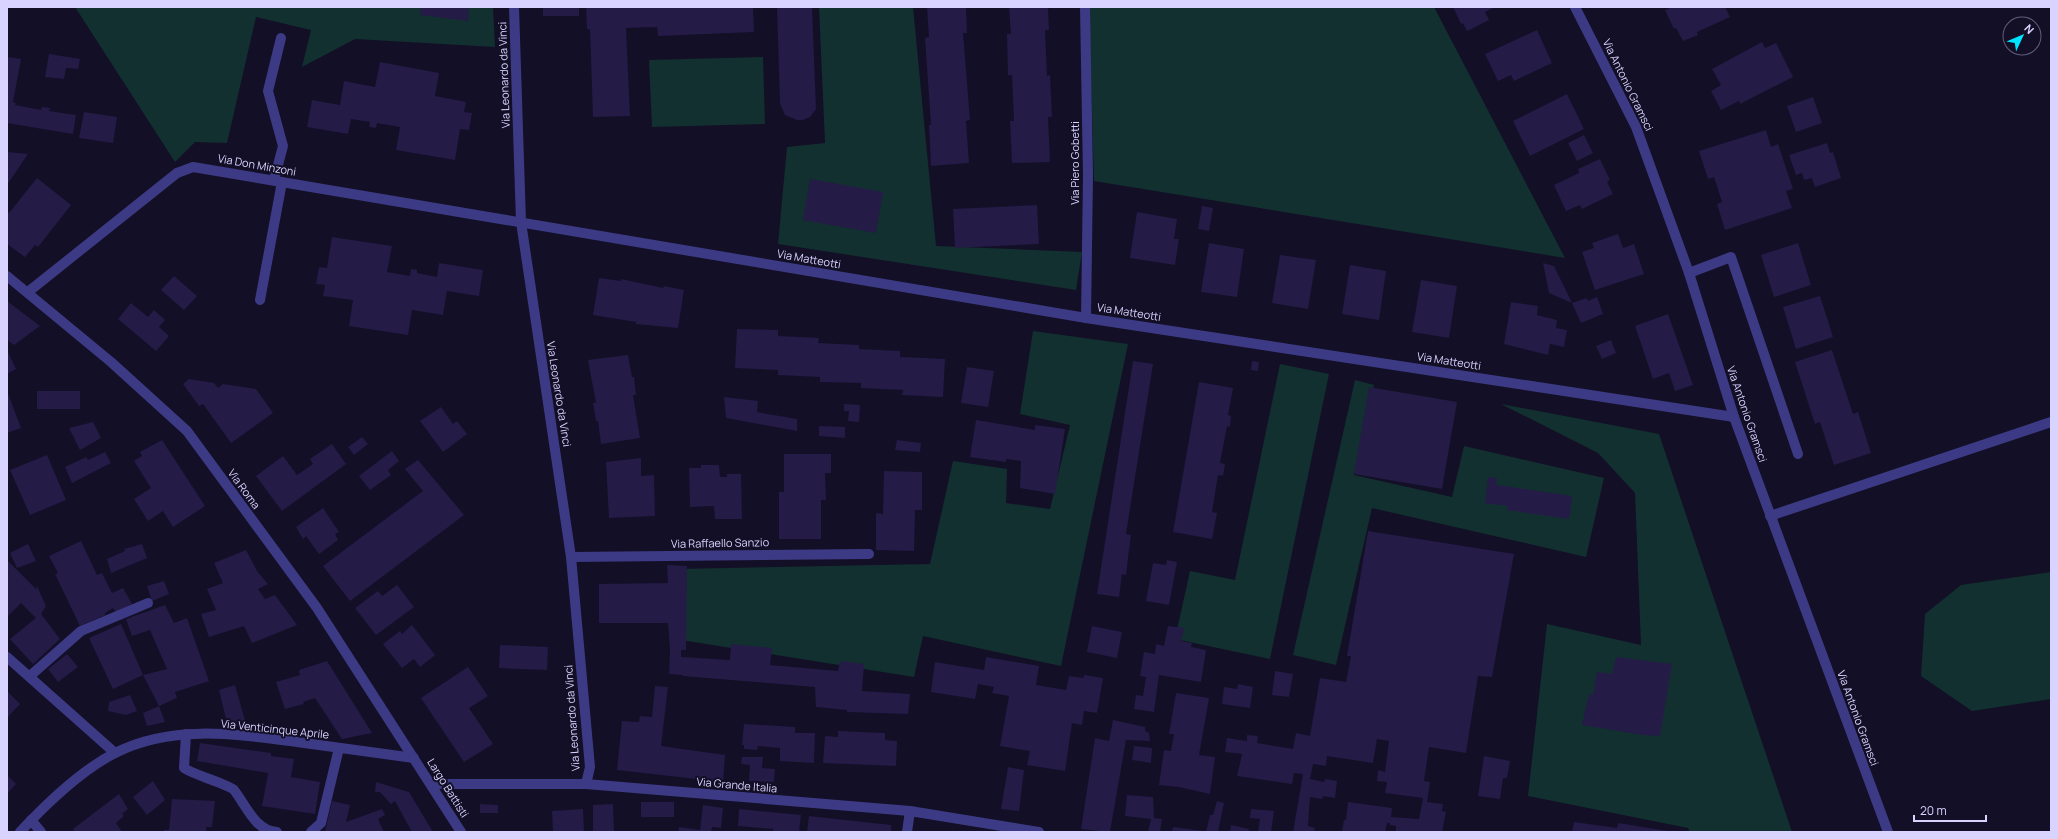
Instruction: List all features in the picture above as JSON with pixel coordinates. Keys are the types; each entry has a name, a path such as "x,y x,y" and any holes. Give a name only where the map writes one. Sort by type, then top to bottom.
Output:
{"street":[{"name":"Via Leonardo da Vinci","path":"514,7 521,222 571,557 590,767 586,784"},
{"name":"Via Piero Gobetti","path":"1085,7 1088,175 1086,318"},
{"name":"Via Antonio Gramsci","path":"1575,7 1636,127 1689,273 1734,417 1888,832"},
{"path":"260,300 284,146 268,91 280,38"},
{"name":"Via Don Minzoni","path":"28,292 177,173 193,167 521,222"},
{"name":"Via Matteotti","path":"521,222 1086,318 1734,417"},
{"path":"1689,273 1731,257 1798,454"},
{"name":"Via Roma","path":"7,276 110,362 187,431 317,608 414,758"},
{"path":"1770,516 2051,422"},
{"name":"Via Raffaello Sanzio","path":"571,557 869,554"},
{"path":"30,676 81,631 148,603"},
{"path":"7,656 116,753"},
{"path":"186,734 184,768 193,774 233,789 248,814 270,832 276,832"},
{"name":"Via Venticinque Aprile","path":"20,832 62,791 95,765 116,753 159,737 186,734 238,735 414,758"},
{"path":"311,832 317,829 321,823 338,748"},
{"name":"Largo Battisti","path":"414,758 461,832"},
{"name":"Via Grande Italia","path":"431,784 586,784 910,811 1039,832"},
{"path":"907,832 910,811"},
{"path":"31,820 41,832"}],"green space":[{"path":"75,7 493,7 495,47 355,39 302,67 311,30 256,17 227,143 195,142 175,162"},
{"path":"819,7 913,7 936,246 1082,252 1076,290 778,244 787,147 825,143"},
{"path":"1089,7 1434,7 1565,258 1094,181"},
{"path":"763,57 765,124 652,127 649,60"},
{"path":"1033,331 1128,344 1061,666 923,636 914,677 681,640 678,569 930,564 953,461 1007,469 1006,503 1050,509 1070,425 1020,414"},
{"path":"1280,364 1329,374 1270,659 1175,639 1190,571 1235,580"},
{"path":"1355,380 1374,385 1354,475 1452,497 1464,446 1604,478 1586,557 1372,508 1336,665 1293,655"},
{"path":"1501,404 1659,434 1792,832 1690,832 1688,828 1528,796 1547,624 1641,645 1635,493 1598,453"},
{"path":"2051,572 2051,699 1972,711 1921,676 1925,614 1961,585"}],"building":[{"path":"421,7 469,7 468,21 420,15"},
{"path":"543,7 579,7 579,16 543,16"},
{"path":"586,7 753,7 754,32 658,36 657,27 626,28 630,116 593,117 590,29 587,29"},
{"path":"777,7 812,7 816,109 810,117 803,120 797,120 785,115 780,103"},
{"path":"927,7 966,7 967,33 963,33 970,120 966,121 969,163 931,166 929,125 931,125 925,38 929,37"},
{"path":"1009,7 1048,7 1049,30 1045,30 1047,76 1050,75 1052,117 1048,117 1050,162 1012,163 1010,121 1014,121 1012,75 1008,75 1007,34 1011,34"},
{"path":"1453,7 1495,7 1485,12 1489,20 1467,31 1463,23 1461,24"},
{"path":"1672,7 1725,7 1730,17 1697,32 1698,35 1683,41 1676,28 1674,29 1665,10"},
{"path":"1537,30 1552,63 1514,81 1511,75 1498,81 1485,54"},
{"path":"1762,42 1765,48 1776,43 1793,77 1740,104 1739,101 1721,110 1711,91 1721,85 1712,69"},
{"path":"49,54 80,59 78,69 66,68 64,79 45,77"},
{"path":"7,57 21,59 13,102 16,103 15,105 41,110 42,107 50,108 49,111 76,115 73,134 7,123"},
{"path":"380,62 439,73 435,96 466,102 464,112 472,113 469,130 460,129 455,160 396,150 400,127 377,123 376,128 369,127 370,122 351,119 348,134 307,127 312,100 340,105 344,81 375,87"},
{"path":"1567,94 1584,129 1530,156 1513,121"},
{"path":"1813,97 1822,123 1796,132 1787,106"},
{"path":"84,112 117,117 113,143 79,138"},
{"path":"1766,130 1771,147 1778,144 1793,189 1786,191 1792,208 1725,230 1717,204 1722,202 1714,177 1708,179 1699,151"},
{"path":"1584,135 1593,153 1577,161 1568,143"},
{"path":"1827,143 1830,153 1833,152 1841,178 1815,187 1812,178 1804,180 1802,173 1796,175 1789,155"},
{"path":"7,152 28,154 7,185"},
{"path":"1600,159 1610,180 1607,182 1613,194 1582,209 1580,205 1566,211 1554,185 1579,173 1578,169"},
{"path":"37,178 71,205 38,247 35,245 25,257 7,244 7,212 9,213"},
{"path":"810,179 883,192 876,233 803,220"},
{"path":"1037,205 1039,244 955,248 953,209"},
{"path":"1202,206 1213,208 1209,231 1198,229"},
{"path":"1137,212 1177,219 1174,239 1179,239 1175,265 1130,258"},
{"path":"1618,234 1623,248 1634,244 1644,274 1595,290 1582,252 1594,248 1592,243"},
{"path":"332,237 392,246 387,272 410,276 411,269 417,270 417,273 437,277 439,263 483,270 479,296 447,291 443,315 412,310 408,335 349,326 353,300 323,296 325,285 316,284 319,267 327,268"},
{"path":"1209,243 1244,249 1237,297 1201,292"},
{"path":"1798,243 1811,285 1774,297 1761,255"},
{"path":"1280,255 1316,260 1308,309 1272,303"},
{"path":"1543,263 1554,266 1572,303 1549,293"},
{"path":"1350,265 1386,271 1379,320 1342,314"},
{"path":"174,276 197,296 184,310 161,290"},
{"path":"599,278 621,281 621,279 663,288 664,286 684,290 678,328 636,324 636,322 593,315"},
{"path":"1421,280 1457,286 1449,338 1412,332"},
{"path":"1820,296 1833,337 1796,349 1783,307"},
{"path":"1597,297 1603,314 1581,323 1572,303 1587,298 1588,301"},
{"path":"7,301 40,326 14,345 7,340"},
{"path":"1511,302 1538,306 1537,315 1557,320 1556,328 1567,330 1564,347 1550,344 1548,355 1504,344"},
{"path":"131,303 148,317 154,310 165,320 159,327 169,336 156,351 118,319"},
{"path":"1668,314 1693,385 1675,391 1669,373 1653,379 1635,326"},
{"path":"737,329 778,330 778,336 819,338 818,343 859,345 859,349 900,351 900,357 945,359 943,397 902,395 903,390 861,388 861,383 820,382 820,377 778,375 778,370 735,368"},
{"path":"1611,340 1616,353 1602,359 1596,346"},
{"path":"7,350 16,369 7,374"},
{"path":"1832,350 1853,414 1858,412 1871,453 1834,465 1820,422 1815,424 1795,362"},
{"path":"628,355 632,377 634,377 636,395 633,395 640,438 601,444 598,421 596,421 593,403 596,403 588,360"},
{"path":"1133,361 1153,364 1126,534 1131,535 1126,575 1122,574 1119,597 1097,594"},
{"path":"1252,361 1259,362 1258,371 1251,370"},
{"path":"967,367 994,371 988,407 961,403"},
{"path":"189,379 214,383 218,388 223,384 256,389 273,413 231,443 203,404 199,406 183,384"},
{"path":"1199,382 1233,388 1228,415 1231,416 1230,427 1227,426 1220,463 1225,464 1223,476 1218,475 1212,512 1217,513 1212,539 1173,532"},
{"path":"1369,387 1457,402 1442,489 1354,474"},
{"path":"7,391 21,428 7,433"},
{"path":"37,391 80,391 80,409 37,409"},
{"path":"724,397 758,401 757,412 797,419 797,431 726,418"},
{"path":"844,404 860,405 859,422 848,421 849,411 844,411"},
{"path":"441,407 453,424 457,421 467,434 443,452 420,421"},
{"path":"976,420 1035,430 1035,425 1065,429 1055,494 1020,488 1021,461 1006,459 1006,462 970,457"},
{"path":"93,422 101,438 80,450 69,428"},
{"path":"819,426 845,427 845,438 819,436"},
{"path":"362,437 368,444 354,455 348,447"},
{"path":"162,440 205,506 173,527 163,511 148,521 134,499 151,488 134,461 142,456 140,452"},
{"path":"897,440 921,443 920,452 895,450"},
{"path":"332,444 346,464 282,511 256,476 283,456 297,475 313,464 310,459"},
{"path":"392,451 399,461 388,470 391,475 370,490 359,476"},
{"path":"105,452 111,463 72,483 65,467 86,457 88,460"},
{"path":"784,454 831,454 831,473 825,473 826,500 821,500 821,539 779,539 779,492 784,492"},
{"path":"47,455 66,500 30,515 10,470"},
{"path":"641,458 641,476 654,475 655,516 609,518 606,462"},
{"path":"418,460 464,515 350,601 323,566 423,491 405,469"},
{"path":"701,465 719,465 720,477 727,477 727,474 741,474 742,519 715,519 714,506 690,507 689,468 701,468"},
{"path":"884,471 922,472 922,510 915,510 914,551 876,550 876,513 883,514"},
{"path":"1488,477 1497,478 1496,485 1572,496 1569,519 1507,510 1508,506 1485,503"},
{"path":"323,508 339,532 335,534 338,540 319,554 306,536 303,539 296,527"},
{"path":"1368,531 1514,554 1492,677 1478,676 1466,753 1429,747 1424,781 1430,782 1427,802 1443,804 1442,811 1446,812 1442,832 1396,832 1396,826 1387,823 1385,832 1342,832 1344,820 1346,820 1348,802 1392,808 1391,817 1419,819 1423,798 1385,793 1387,782 1377,781 1378,770 1385,772 1389,741 1377,739 1373,763 1327,756 1326,766 1313,764 1310,779 1324,782 1325,779 1337,781 1335,798 1323,796 1322,799 1310,797 1308,826 1315,828 1314,832 1293,832 1303,774 1294,773 1292,784 1237,776 1242,754 1225,752 1227,738 1247,741 1247,735 1258,736 1257,743 1293,749 1296,733 1310,736 1320,678 1346,682 1351,656 1347,656"},
{"path":"81,541 97,575 102,573 112,593 123,588 132,604 116,612 113,608 105,613 105,615 80,626 55,574 58,573 49,556"},
{"path":"28,544 36,561 17,568 10,553"},
{"path":"142,544 147,558 111,573 107,559 125,551 124,549"},
{"path":"246,550 257,571 268,584 258,589 265,599 275,595 297,625 252,643 244,626 209,637 201,614 216,610 207,589 223,583 214,563"},
{"path":"7,560 36,589 37,586 46,606 41,614 60,639 33,664 10,639 36,618 21,603 7,617"},
{"path":"1167,560 1177,562 1169,605 1146,601 1153,563 1166,565"},
{"path":"667,565 687,566 686,650 681,650 681,657 730,660 731,644 772,648 770,665 838,671 840,661 864,664 862,691 910,694 908,714 847,712 847,710 816,707 815,687 669,674 670,650 668,623 599,623 599,584 668,583"},
{"path":"164,581 169,594 152,601 147,586"},
{"path":"397,585 414,607 376,635 355,608 378,591 382,596"},
{"path":"165,605 174,623 187,618 209,681 175,692 177,698 159,706 143,675 167,669 150,630 132,636 126,619"},
{"path":"121,624 143,675 113,689 89,638"},
{"path":"412,625 435,655 420,667 414,659 402,668 383,644 400,631 402,634"},
{"path":"1092,626 1122,632 1117,658 1087,652"},
{"path":"1168,626 1184,628 1181,641 1192,643 1191,647 1206,650 1201,682 1159,675 1154,712 1134,709 1136,695 1143,696 1146,677 1140,676 1144,652 1155,654 1156,644 1164,646"},
{"path":"500,645 548,647 547,670 499,668"},
{"path":"67,654 78,667 58,682 48,669"},
{"path":"986,657 1039,666 1036,685 1066,690 1069,676 1084,678 1084,675 1103,678 1097,713 1084,711 1082,725 1072,723 1065,771 1027,765 1030,751 1000,746 1009,696 992,693 994,687 978,684 975,699 931,692 935,662 984,670"},
{"path":"1616,657 1672,664 1660,736 1643,735 1582,725 1589,694 1593,695 1597,672 1612,674"},
{"path":"327,661 372,733 342,739 315,698 303,702 304,704 285,709 276,682 300,675 299,670"},
{"path":"468,667 488,696 469,708 493,744 464,762 421,698"},
{"path":"1275,671 1293,674 1289,697 1272,695"},
{"path":"1238,684 1253,687 1250,708 1222,704 1224,687 1237,689"},
{"path":"235,685 246,724 227,723 219,690"},
{"path":"655,686 668,687 661,746 725,755 723,782 617,770 622,721 639,722 640,716 652,717"},
{"path":"7,691 20,704 7,718"},
{"path":"1176,693 1209,698 1199,755 1215,757 1210,794 1179,787 1159,785 1164,750 1171,751 1174,734 1169,734"},
{"path":"130,695 137,711 126,715 108,711 109,702"},
{"path":"159,706 165,722 147,726 143,713"},
{"path":"1113,720 1145,727 1145,731 1149,733 1150,741 1126,740 1110,832 1081,829 1095,738 1109,741"},
{"path":"744,724 795,727 795,733 815,733 814,763 780,761 780,748 758,746 757,750 744,749 744,745 742,745"},
{"path":"838,731 885,733 885,740 897,741 896,766 823,763 825,736 838,737"},
{"path":"200,743 271,753 271,756 294,759 291,777 320,782 315,814 262,806 268,773 197,761"},
{"path":"1134,746 1152,748 1151,763 1132,760"},
{"path":"1484,756 1510,761 1507,778 1503,778 1500,799 1478,796"},
{"path":"742,757 763,757 762,768 775,769 774,782 749,781 750,765 741,764"},
{"path":"1008,767 1024,770 1019,811 1001,809"},
{"path":"7,775 16,784 7,794"},
{"path":"153,781 165,800 147,815 133,797"},
{"path":"376,782 409,792 433,832 412,832 395,801 391,804 380,792 375,792"},
{"path":"119,794 128,809 122,814 124,816 116,823 122,832 75,832 73,829"},
{"path":"1127,795 1153,797 1154,818 1162,819 1160,832 1148,832 1151,819 1125,816"},
{"path":"172,799 215,801 212,827 206,827 206,832 164,832 164,830 169,830"},
{"path":"332,801 350,805 346,822 382,809 385,815 378,819 384,832 325,832"},
{"path":"1217,801 1224,803 1218,832 1206,832 1210,815 1213,815"},
{"path":"641,802 674,802 674,817 641,817"},
{"path":"480,804 498,805 498,813 480,813"},
{"path":"613,804 614,832 593,832 593,805"},
{"path":"703,805 723,808 721,828 712,827 711,832 678,832 679,827 700,830"},
{"path":"583,809 584,832 553,832 552,811"},
{"path":"739,809 801,815 799,832 773,832 773,829 738,826"},
{"path":"1251,809 1274,811 1271,832 1258,832 1260,819 1250,818"},
{"path":"809,816 891,825 891,832 807,832"},
{"path":"1574,822 1617,828 1618,823 1668,831 1572,832"},
{"path":"1231,825 1249,829 1248,832 1230,832"},
{"path":"1173,827 1203,831 1203,832 1172,832"}]}
